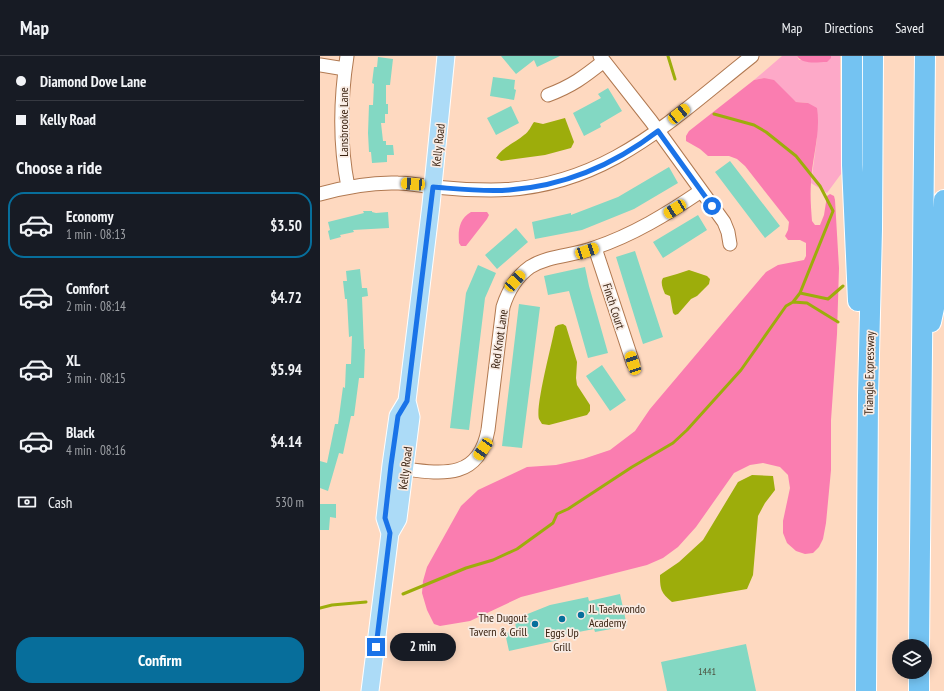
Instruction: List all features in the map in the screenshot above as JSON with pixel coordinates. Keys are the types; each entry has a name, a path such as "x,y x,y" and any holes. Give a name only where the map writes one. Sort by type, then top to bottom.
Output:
{"highway":[{"path":"852,56 852,165 860,369 868,396"},
{"name":"Triangle Expressway","path":"866,691 868,396 874,56"},
{"path":"919,639 925,56"},
{"path":"922,361 938,289 944,200"},
{"path":"919,679 919,691"}],"main road":[{"name":"Kelly Road","path":"370,691 390,533 398,519 411,417 407,401 433,187 446,56"},
{"name":"Kelly Road","path":"390,533 385,518 391,465 398,416 407,401"}],"street":[{"path":"320,194 348,187 381,183 397,183 473,190 510,190 543,185 579,175 610,161 639,145 752,56"},
{"path":"548,95 567,88 582,79 602,59 658,131 724,222 728,232 730,244"},
{"path":"320,65 346,62"},
{"name":"Lansbrooke Lane","path":"346,62 340,125 342,159 348,187"},
{"name":"Red Knot Lane","path":"404,469 440,473 449,472 465,467 477,457 483,449 486,438 502,315 508,293 515,281 522,274 538,263 595,248 643,228 701,191"},
{"name":"Finch Court","path":"595,248 633,363"}],"shaded area":[{"path":"782,56 797,56 799,60 840,56 841,174 827,193 811,183 817,138 808,103 796,102 764,78 754,80"},
{"path":"797,56 831,56 831,58 827,62 806,62"},
{"path":"764,78 774,80 796,102 808,103 817,108 818,127 811,192 812,221 815,225 820,225 824,215 827,196 830,194 834,196 835,200 839,268 837,334 831,420 831,470 826,523 823,539 819,547 813,553 805,554 796,551 787,543 783,533 783,521 790,488 788,475 780,467 763,463 750,465 734,473 696,527 678,547 663,558 647,565 521,597 470,621 440,626 434,624 427,610 422,593 423,581 427,567 461,506 478,490 527,467 556,465 583,459 610,450 635,431 650,409 766,272 778,265 804,260 806,256 806,243 800,240 788,240 785,236 788,230 789,222 745,166 737,159 729,156 708,156 700,149 686,141 686,136 689,131 754,80"},
{"path":"565,118 574,142 571,148 545,155 501,161 496,158 505,148 526,134 534,122 543,124"},
{"path":"471,212 487,212 489,215 466,246 461,246 459,243 460,225 464,218"},
{"path":"689,270 707,276 710,279 709,284 697,296 691,299 678,314 675,315 673,313 670,296 665,294 663,290 662,280 663,278"},
{"path":"563,324 566,326 577,362 577,385 590,405 590,411 587,415 549,425 542,424 539,419 538,412 544,375 555,327"},
{"path":"752,475 773,476 775,490 765,503 758,516 753,575 747,589 672,602 665,596 662,590 660,575 679,562 703,540 738,482"}],"building":[{"path":"501,56 560,56 537,67 534,60 516,74"},
{"path":"378,57 393,59 390,85 386,85 386,104 388,104 388,114 385,114 385,123 381,123 383,141 386,141 386,145 393,145 394,155 387,155 387,162 372,163 371,152 369,152 368,133 369,105 373,105 374,84 372,83 374,67 377,67"},
{"path":"493,77 515,80 514,89 516,90 514,100 490,96"},
{"path":"608,88 622,111 600,124 601,127 584,136 573,113 601,98 598,94"},
{"path":"511,106 519,123 496,135 487,118"},
{"path":"730,161 780,226 765,238 715,172"},
{"path":"669,167 678,183 634,209 582,230 535,239 532,222 571,213 571,215 618,197"},
{"path":"363,211 372,211 376,213 388,212 389,228 353,230 354,232 340,235 341,237 330,240 328,222 364,213"},
{"path":"698,215 707,230 663,258 653,242"},
{"path":"516,228 528,242 497,269 485,255"},
{"path":"635,251 663,337 643,344 616,257"},
{"path":"478,265 496,273 485,298 469,430 450,428 466,293"},
{"path":"585,267 608,353 588,358 569,291 548,295 544,276"},
{"path":"360,269 362,288 367,288 368,296 362,297 365,349 364,378 359,378 354,416 351,416 343,454 339,453 328,491 320,488 320,461 327,463 335,424 338,424 343,387 345,388 346,364 351,364 352,336 349,337 347,299 345,299 343,281 347,281 346,271"},
{"path":"519,304 540,307 522,448 502,446"},
{"path":"602,365 626,400 610,411 586,376"},
{"path":"320,504 336,504 336,518 330,517 329,530 320,530"},
{"path":"620,594 627,626 595,632 594,629 558,636 559,640 509,651 505,633 516,630 515,619 550,605 588,597 589,601"},
{"path":"746,644 756,691 667,691 661,662"}],"waterway":[{"path":"668,56 675,79"},
{"path":"714,114 754,125 766,132 796,156 820,186 833,211 800,293"},
{"path":"403,594 466,568 493,560 517,549 553,523 557,514 568,509 632,467 673,443 687,430 741,370 786,306 793,302 800,293 828,299 843,286"},
{"path":"793,302 807,303 838,322"},
{"path":"320,608 332,605 366,602"}],"place":[{"name":"JL Taekwondo Academy","path":"581,615"},
{"name":"Eggs Up Grill","path":"562,619"},
{"name":"The Dugout Tavern & Grill","path":"535,624"}],"route":[{"path":"376,647 390,533 385,518 391,465 398,416 407,401 433,187 473,190 510,190 543,185 579,175 610,161 639,145 658,131 712,206"}]}
